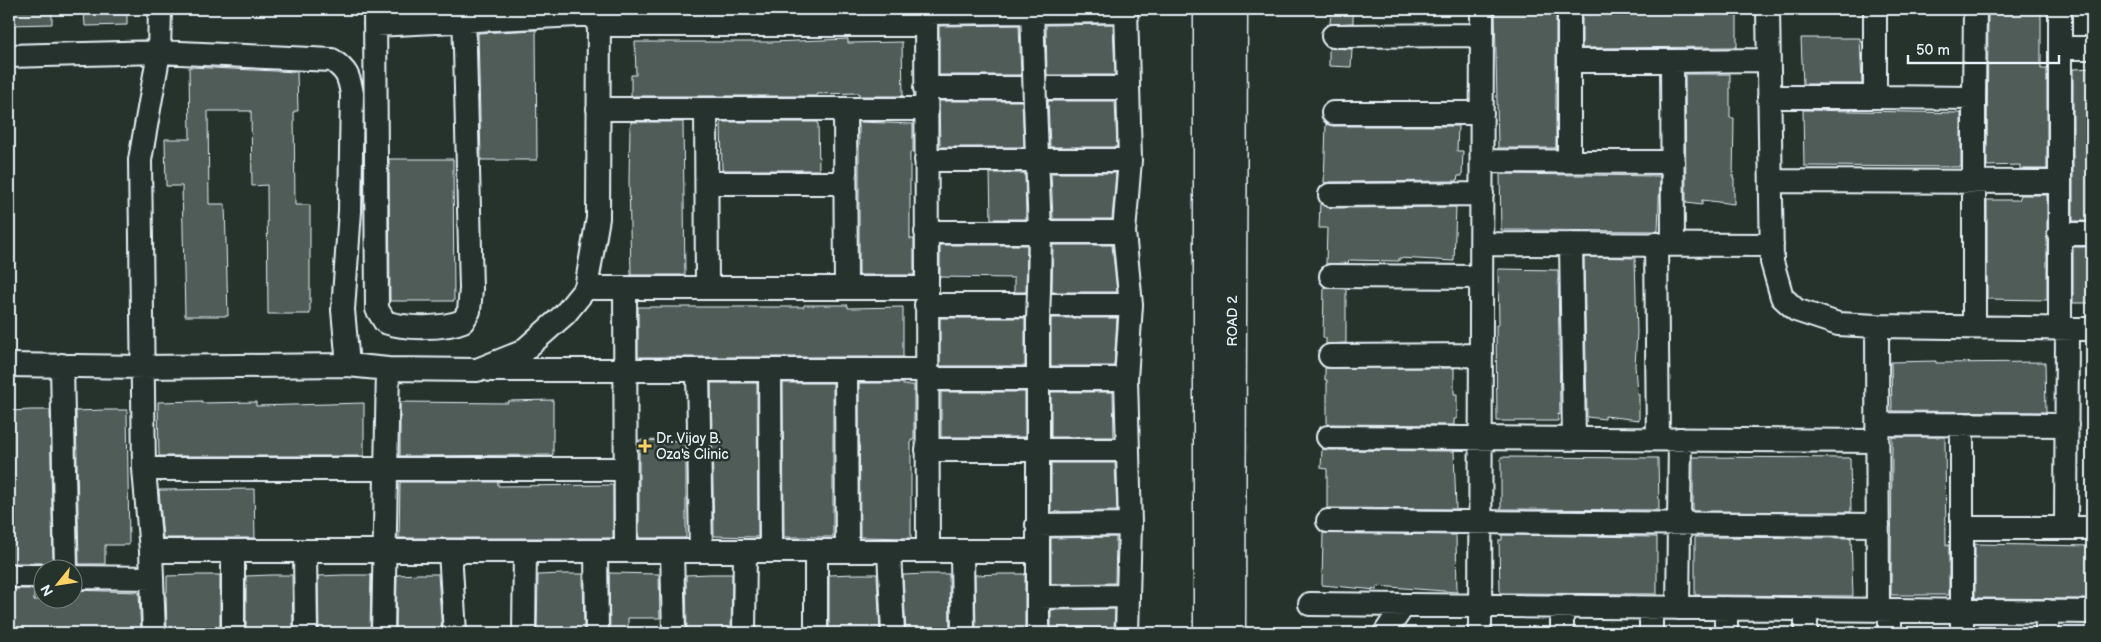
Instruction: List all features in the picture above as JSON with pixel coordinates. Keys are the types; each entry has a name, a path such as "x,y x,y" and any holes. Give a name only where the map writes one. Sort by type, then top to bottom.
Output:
{"street":[{"path":"154,633 151,551 144,469 140,160 159,52 160,9"},
{"name":"ROAD 2","path":"1208,9 1208,633"},
{"name":"ROAD 2","path":"1231,633 1233,9"},
{"path":"1480,633 1482,9"},
{"path":"1569,161 1570,9"},
{"path":"1768,9 1772,262 1782,297 1796,310 1838,324 2092,329"},
{"path":"1875,9 1875,97"},
{"path":"1974,326 1975,9"},
{"path":"2060,9 2059,234 2067,425 2066,528"},
{"path":"1032,10 1040,232 1037,379 1038,633"},
{"path":"464,15 471,289 469,311 464,321 453,325 397,326 385,322 377,309 375,17 464,15 926,15 1032,10 1126,10 1130,160 1124,232 1130,306 1126,379 1130,524 1127,596 1128,633"},
{"path":"926,15 928,551"},
{"path":"477,370 522,352 565,314 586,288 598,218 599,16"},
{"path":"1333,36 1482,35"},
{"path":"2060,48 2092,48"},
{"path":"9,56 159,52 332,60 342,67 349,77 352,94 350,211 343,310 348,366"},
{"path":"1569,61 1768,60"},
{"path":"1658,439 1665,244 1673,162 1672,61"},
{"path":"598,109 845,109 925,98 1128,88"},
{"path":"1769,97 1974,98"},
{"path":"706,109 707,288"},
{"path":"845,109 846,288"},
{"path":"1333,113 1482,113"},
{"path":"926,160 1130,160"},
{"path":"1482,161 1673,162"},
{"path":"1771,181 2060,182"},
{"path":"706,183 845,183"},
{"path":"1330,195 1482,194"},
{"path":"926,232 1124,232"},
{"path":"2059,234 2092,234"},
{"path":"1482,244 1772,245"},
{"path":"1570,244 1574,439"},
{"path":"1331,276 1481,277"},
{"path":"586,288 846,288 926,297 1130,306"},
{"path":"625,288 626,551"},
{"path":"1878,326 1878,525 1884,610 1890,633"},
{"path":"1330,356 1481,355"},
{"path":"9,365 143,367 348,366 388,369 477,370 846,370 1037,379 1126,379"},
{"path":"62,365 66,560"},
{"path":"383,633 388,369"},
{"path":"698,370 701,551"},
{"path":"770,370 771,551"},
{"path":"846,370 847,551"},
{"path":"1328,437 1680,440 1877,432 1962,424 2067,425"},
{"path":"1962,424 1962,633"},
{"path":"1678,608 1680,440"},
{"path":"927,450 1128,450"},
{"path":"144,469 625,469"},
{"path":"1328,521 1481,524 1878,525"},
{"path":"1037,525 1130,524"},
{"path":"1962,528 2092,528"},
{"path":"151,551 1038,551"},
{"path":"233,551 233,633"},
{"path":"306,551 306,633"},
{"path":"450,551 455,633"},
{"path":"524,633 525,551"},
{"path":"596,551 597,633"},
{"path":"672,551 674,633"},
{"path":"744,633 745,551"},
{"path":"816,551 816,633"},
{"path":"889,551 893,633"},
{"path":"962,551 962,633"},
{"path":"9,576 32,576"},
{"path":"82,577 152,578"},
{"path":"1038,597 1127,596"},
{"path":"1310,604 1962,611 2047,622 2092,612"},
{"path":"1385,633 1404,606"},
{"path":"1403,633 1404,606"},
{"path":"1562,607 1562,633"},
{"path":"1651,608 1651,633"},
{"path":"1726,608 1726,633"},
{"path":"1806,609 1806,633"}],"building":[{"path":"9,9 52,9 52,24 10,25"},
{"path":"84,9 127,9 127,25 85,26"},
{"path":"1331,9 1353,9 1353,23 1330,24"},
{"path":"1495,9 1556,9 1556,148 1498,148"},
{"path":"1582,9 1737,9 1737,47 1582,48"},
{"path":"1988,9 2009,9 2009,12 2041,12 2041,69 2047,69 2047,169 2020,169 2020,165 1987,166"},
{"path":"1113,24 1115,75 1047,75 1046,25"},
{"path":"1019,25 1021,75 939,75 939,26"},
{"path":"536,30 537,160 481,160 478,33"},
{"path":"1801,38 1860,38 1862,84 1803,84"},
{"path":"848,39 848,43 902,42 903,96 859,96 859,93 817,94 817,96 631,96 631,75 636,75 635,42 771,42"},
{"path":"1329,48 1352,49 1351,67 1329,66"},
{"path":"189,67 297,72 298,111 294,111 295,205 310,205 310,314 268,314 267,185 252,186 251,111 208,111 209,204 225,204 228,316 185,316 182,186 166,186 165,139 190,139"},
{"path":"2092,68 2092,221 2073,221 2073,69"},
{"path":"1685,74 1730,74 1730,118 1734,118 1734,204 1702,200 1702,205 1686,203"},
{"path":"939,101 1022,101 1024,147 940,147"},
{"path":"1048,101 1115,101 1117,147 1050,147"},
{"path":"1803,110 1961,113 1961,167 1804,166"},
{"path":"631,122 683,122 685,275 631,275 629,179"},
{"path":"721,122 818,122 819,170 722,170"},
{"path":"859,122 913,124 913,152 910,152 910,239 914,239 914,275 859,275"},
{"path":"1326,124 1333,126 1458,126 1457,151 1463,151 1462,176 1458,176 1457,181 1324,183"},
{"path":"389,159 453,159 454,301 390,301"},
{"path":"990,173 1025,173 1026,219 991,219"},
{"path":"1051,173 1116,173 1112,219 1053,219"},
{"path":"1500,174 1660,176 1658,231 1501,230"},
{"path":"2021,195 2047,195 2047,300 1987,299 1987,200 2019,200"},
{"path":"1320,203 1330,208 1456,207 1454,261 1399,258 1399,261 1349,260 1348,263 1326,264 1327,228 1319,228"},
{"path":"940,245 1027,245 1026,292 1014,292 1014,278 940,277"},
{"path":"1053,245 1112,245 1117,292 1052,292"},
{"path":"2073,247 2092,247 2092,303 2073,303"},
{"path":"1584,257 1635,258 1637,333 1635,365 1637,394 1639,394 1639,420 1605,416 1605,419 1587,417"},
{"path":"1498,269 1558,270 1560,415 1558,414 1558,421 1497,421 1496,325 1499,325"},
{"path":"1324,287 1346,289 1346,343 1326,344 1326,338 1323,338"},
{"path":"804,305 848,305 848,308 903,307 903,357 638,357 638,307 804,307"},
{"path":"940,318 1025,318 1025,366 940,366"},
{"path":"1051,318 1117,318 1114,366 1051,366"},
{"path":"1936,361 1936,363 2045,362 2046,412 1892,411 1891,362"},
{"path":"1325,368 1454,368 1454,394 1457,394 1457,419 1454,419 1454,425 1327,424 1327,380 1325,380"},
{"path":"711,383 757,383 758,537 714,536"},
{"path":"783,383 833,383 833,537 784,537"},
{"path":"859,383 903,383 903,385 914,385 914,440 911,440 911,538 860,537"},
{"path":"941,392 1025,392 1025,437 941,437"},
{"path":"1051,392 1113,392 1114,437 1051,437"},
{"path":"553,400 553,455 400,456 400,402 508,403 508,401"},
{"path":"202,401 202,403 256,402 256,406 364,403 364,456 159,456 158,402"},
{"path":"50,410 53,560 32,560 32,563 9,563 9,411"},
{"path":"127,410 129,545 105,545 105,564 82,564 82,560 79,560 76,411"},
{"path":"1892,437 1945,437 1946,545 1949,545 1949,595 1891,595"},
{"path":"639,440 686,441 686,538 639,538"},
{"path":"1322,449 1454,451 1456,509 1327,508 1327,469 1321,468"},
{"path":"1501,457 1658,458 1659,510 1501,509"},
{"path":"1693,457 1850,458 1851,512 1693,511"},
{"path":"1051,463 1115,463 1117,511 1051,512"},
{"path":"400,482 498,482 498,486 613,485 613,538 399,538"},
{"path":"254,489 255,538 163,538 159,490"},
{"path":"1323,533 1456,535 1457,592 1377,586 1377,590 1322,585"},
{"path":"1502,535 1657,537 1657,594 1500,593 1499,540 1502,540"},
{"path":"1116,537 1115,583 1051,584 1051,538"},
{"path":"1695,537 1851,538 1853,596 1695,595"},
{"path":"1975,544 2092,546 2092,599 1975,598"},
{"path":"609,573 659,574 660,618 628,618 628,633 610,633"},
{"path":"438,574 442,633 396,633 397,575"},
{"path":"583,574 584,633 537,633 538,575"},
{"path":"732,574 731,633 687,633 686,575"},
{"path":"877,574 880,633 829,633 829,575"},
{"path":"949,574 950,633 906,633 903,575"},
{"path":"1025,574 1025,633 976,633 975,575"},
{"path":"220,575 220,633 167,633 167,576"},
{"path":"292,575 293,633 246,633 246,576"},
{"path":"371,575 370,633 319,633 318,576"},
{"path":"9,589 32,589 32,610 82,610 82,590 139,592 141,633 9,633"},
{"path":"1115,609 1114,628 1051,628 1051,610"}],"place":[{"name":"Dr. Vijay B. Oza's Clinic","path":"645,446"}]}
